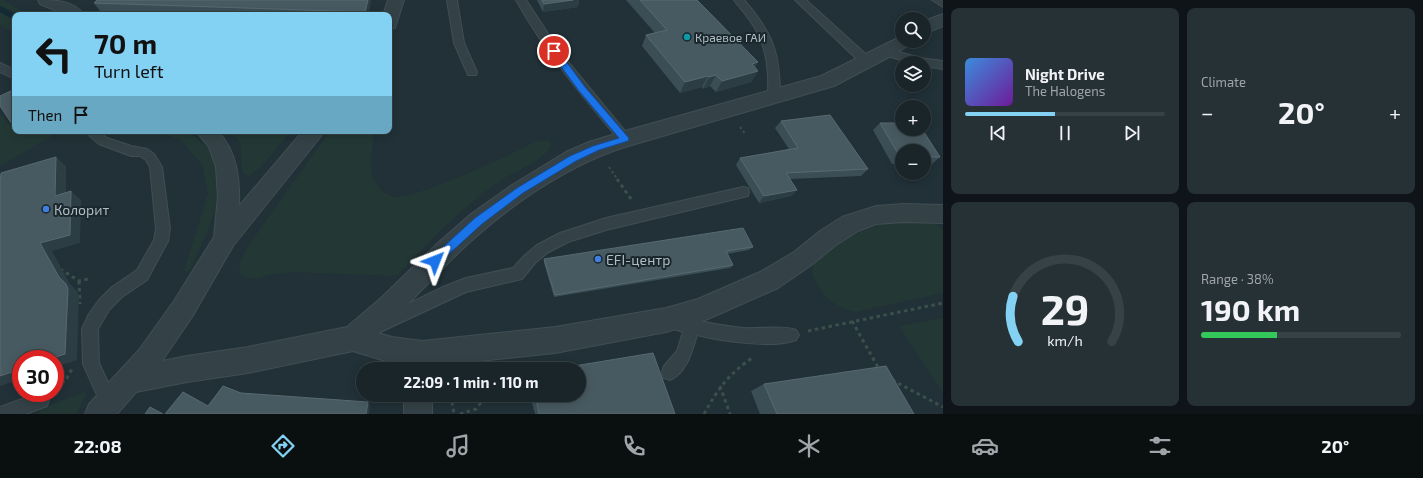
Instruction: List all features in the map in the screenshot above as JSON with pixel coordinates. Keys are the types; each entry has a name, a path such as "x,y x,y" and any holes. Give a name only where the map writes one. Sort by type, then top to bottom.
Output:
{"street":[{"path":"46,0 72,12"},
{"path":"392,14 396,0"},
{"path":"931,25 943,19"},
{"path":"353,338 390,306 446,250 479,221 520,191 573,158 596,148 625,139 827,81 895,46"},
{"path":"209,134 214,138 224,156 230,188 225,238"},
{"path":"104,408 148,359 183,309 225,238 312,134"},
{"path":"128,380 248,360 353,338 421,361 555,340 666,320 699,311 769,280 802,259 828,238 850,224 876,215 904,213 943,214"},
{"path":"418,402 418,414"}],"lane":[{"path":"452,0 459,43 472,72"},
{"path":"521,0 539,29 582,89 625,139"},
{"path":"739,0 760,27 772,56 774,96"},
{"path":"800,0 866,61"},
{"path":"937,0 943,4"},
{"path":"884,52 920,62 943,64"},
{"path":"0,67 12,73"},
{"path":"94,134 103,141 131,151 143,152 150,157 156,167 163,229 161,241 142,275 116,292 94,319 90,329 91,364 104,408"},
{"path":"353,338 448,292 466,285 517,274 530,259 542,249 565,237 606,224 742,192"},
{"path":"666,320 706,331 763,337 791,336"},
{"path":"670,372 683,355 692,328"},
{"path":"4,414 36,402"}],"path":[{"path":"596,148 642,216"},
{"path":"56,272 62,270 79,281 88,279"},
{"path":"791,336 852,321 943,303"},
{"path":"852,321 882,374"},
{"path":"704,414 728,375 757,355"},
{"path":"64,381 73,366"},
{"path":"889,378 943,407"},
{"path":"720,386 730,414"},
{"path":"452,402 454,414"},
{"path":"460,414 476,410 483,402"}],"green space":[{"path":"0,0 3,0 23,12 12,12 12,31 0,25"},
{"path":"0,113 12,128 12,134 55,134 0,166"},
{"path":"163,134 190,134 202,143 213,156 219,171 217,204 212,221 191,268 187,272 184,271 208,193 202,165 179,139"},
{"path":"232,134 288,134 260,168 249,176 244,174 240,146"},
{"path":"328,134 374,134 371,159 372,174 375,182 380,188 386,194 394,197 416,193 433,187 501,159 536,142 551,142 546,153 540,158 503,179 461,212 435,236 398,275 293,272 268,275 256,279 244,277 240,273 239,264 248,246"},
{"path":"902,217 926,219 943,229 943,293 855,312 839,306 829,299 821,291 813,274 813,266 816,260 834,246 852,236 871,227"},
{"path":"943,318 943,393 899,326"},
{"path":"84,392 86,395 76,414 37,414 43,408 58,402 64,402 64,400"}],"building":[{"path":"97,0 368,0 365,12 94,3"},
{"path":"542,0 573,0 544,4"},
{"name":"Краевое ГАИ","path":"640,0 697,0 758,62 752,64 758,71 722,81 716,75 685,82 646,35 667,30"},
{"path":"12,90 12,124 0,106 0,96"},
{"path":"830,115 868,169 786,173 797,190 764,196 740,158 798,148 781,121"},
{"path":"880,123 895,123 895,136 926,136 940,157 931,157 931,144 895,144 895,148"},
{"path":"56,157 55,196 71,191 70,235 40,243 59,277 66,284 68,289 65,354 64,350 12,350 12,372 0,376 0,184 1,173"},
{"path":"743,228 753,247 726,251 733,265 555,295 544,259"},
{"path":"653,353 675,414 539,414 536,402 586,402 586,364"},
{"path":"886,366 914,414 777,414 764,384"},
{"path":"223,386 241,393 368,402 366,414 165,414 183,392 208,406"},
{"path":"150,407 163,414 145,414"}],"waterway":[{"path":"0,9 12,15"}],"place":[{"name":"Краевое ГАИ","path":"687,37"},
{"name":"Колорит","path":"46,209"},
{"name":"EFI-центр","path":"598,259"}],"route":[{"path":"435,261 479,221 520,191 573,158 596,148 625,139 582,89 554,51"}]}
